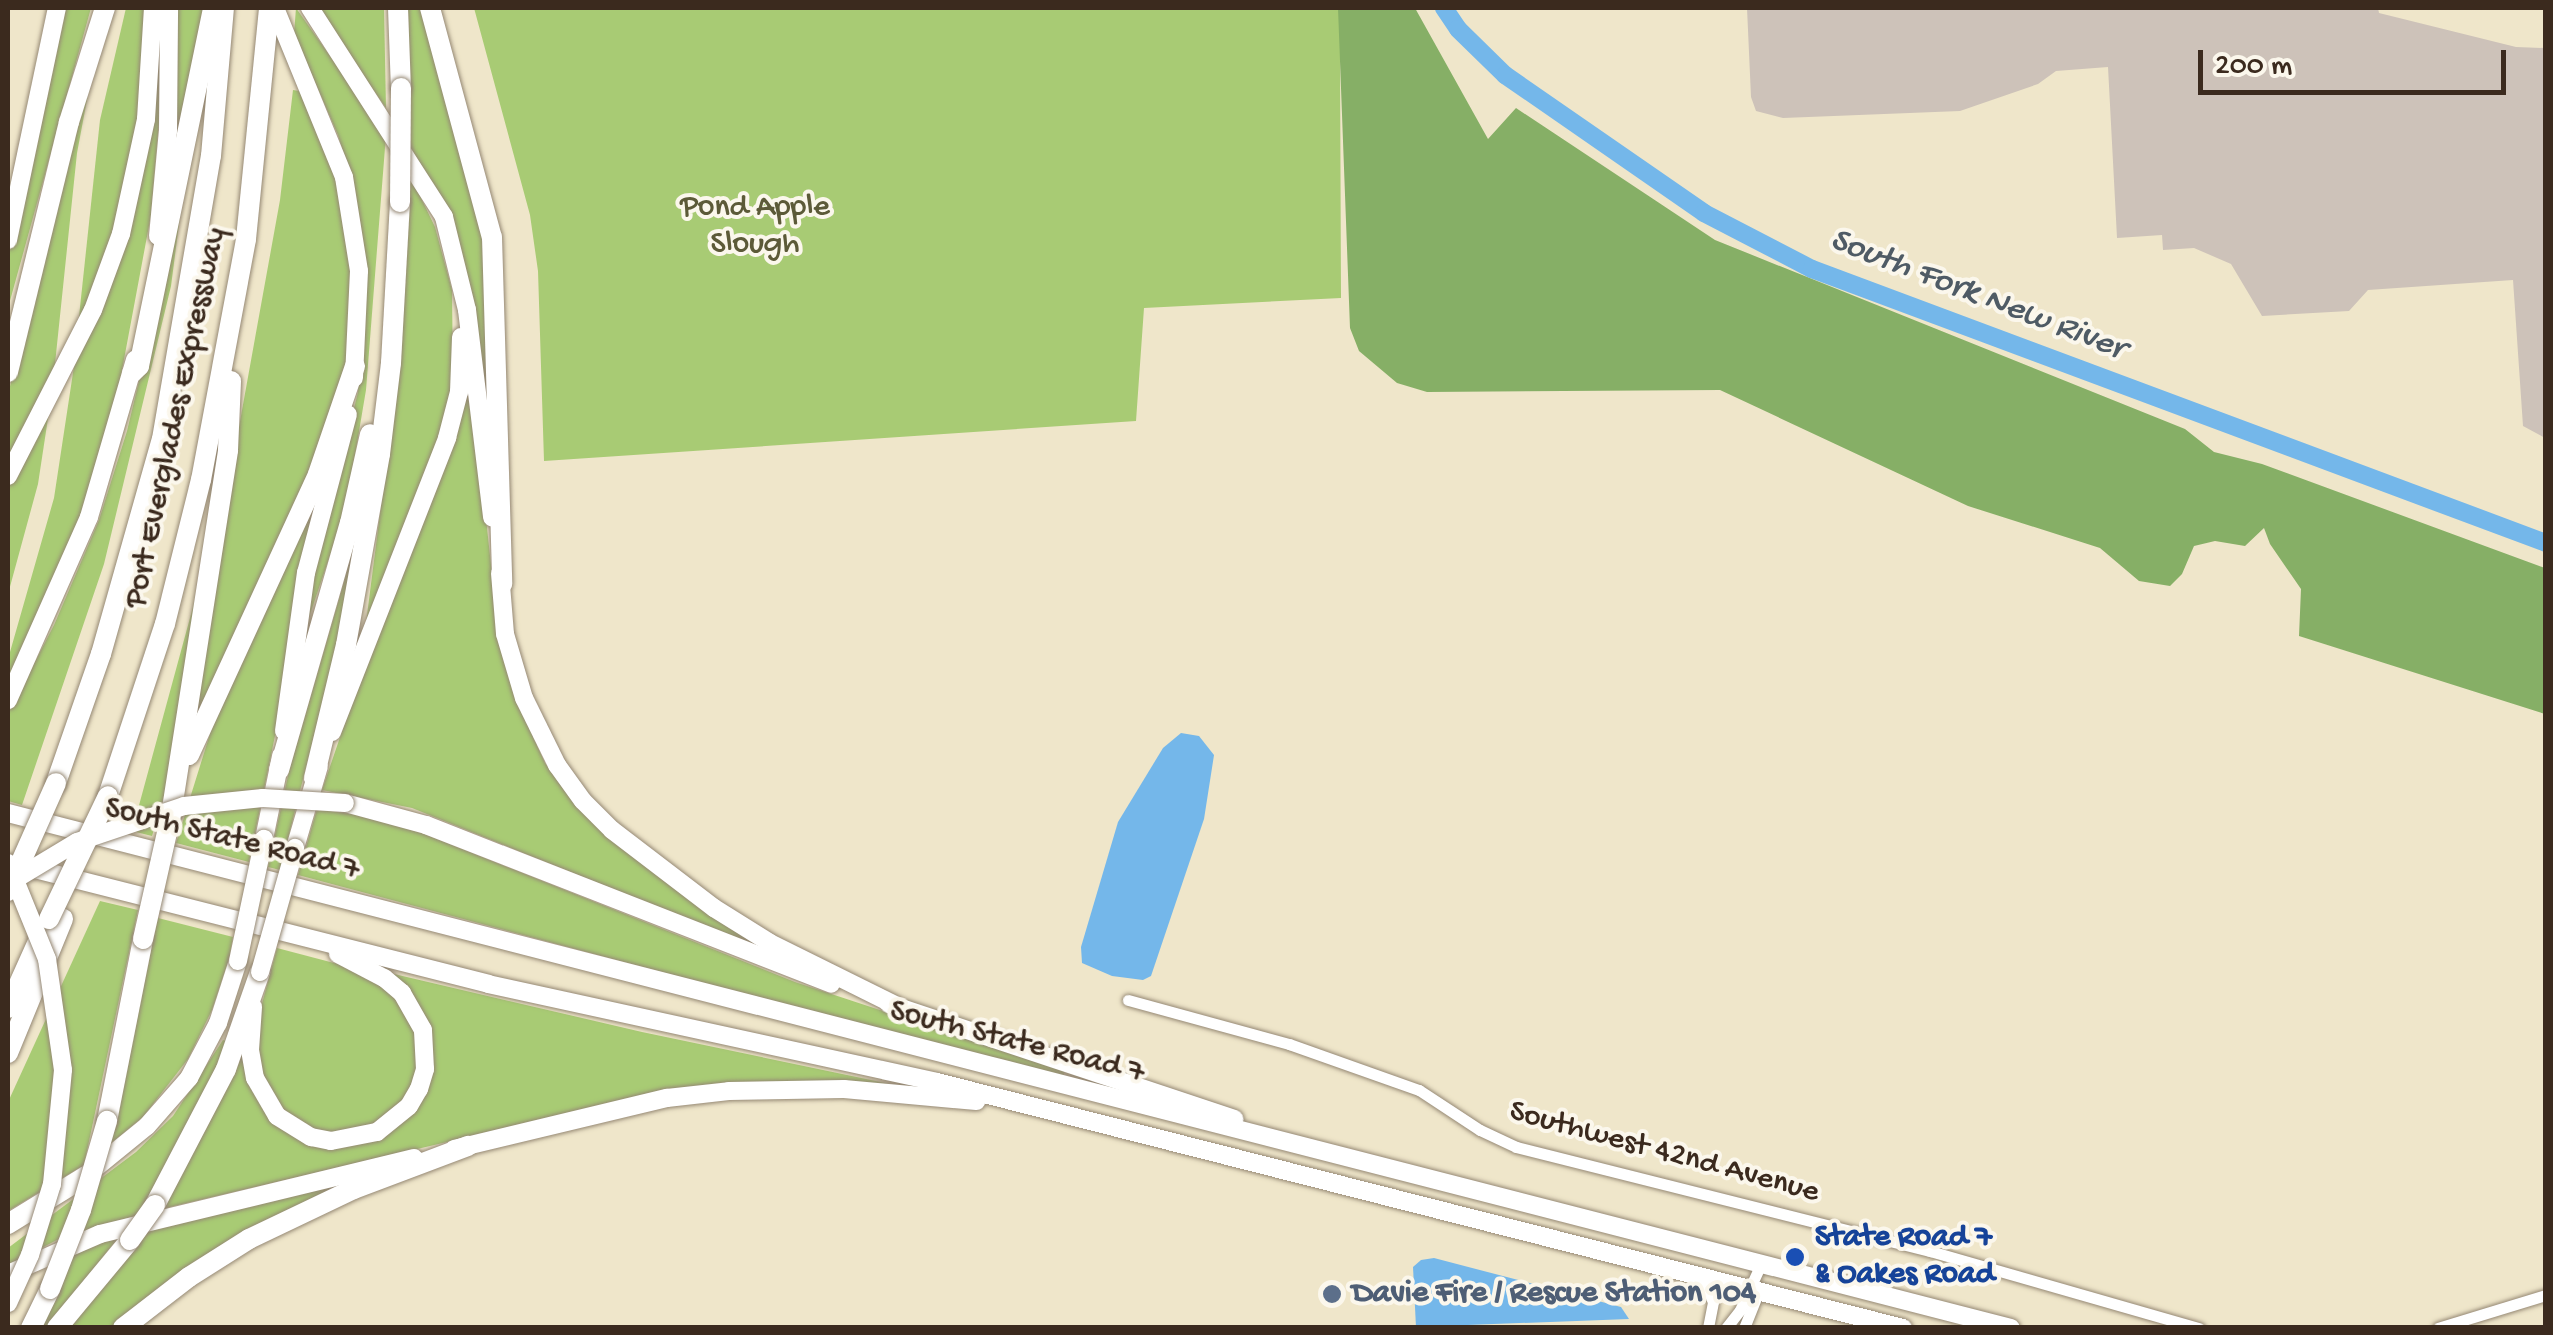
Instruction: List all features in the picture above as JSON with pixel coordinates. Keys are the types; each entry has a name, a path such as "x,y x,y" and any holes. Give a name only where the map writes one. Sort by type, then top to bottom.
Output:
{"highway":[{"path":"8,323 43,221 105,8"},
{"path":"132,373 139,366 213,8"},
{"name":"Port Everglades Expressway","path":"8,888 56,782 101,654 162,438 211,156 224,8"},
{"name":"Port Everglades Expressway","path":"8,1053 56,919 108,796 172,599 234,319 272,8"},
{"path":"314,778 350,626 382,438 400,202 398,8"},
{"path":"430,8 492,237 502,584"},
{"path":"279,770 367,450 400,202"},
{"path":"8,372 43,221"},
{"path":"172,815 228,450 234,319"},
{"path":"32,1328 81,1210 107,1121 172,815 197,734 318,474 355,366"},
{"path":"8,1008 56,919"},
{"path":"57,1328 156,1205 219,1084 260,972"},
{"path":"123,1328 189,1277 250,1239 354,1188 468,1146"},
{"path":"8,1224 86,1176"}],"main road":[{"path":"8,240 58,8"},
{"path":"8,476 93,310 120,234 146,119 154,8"},
{"path":"8,700 89,517 132,373 163,188 169,8"},
{"path":"8,1235 147,1126 189,1078 218,1023 238,961 279,770 306,573 350,407 359,272 344,177 272,8"},
{"path":"310,8 429,188 444,217 460,276 502,584 505,634 537,730 583,800 612,830 714,908 770,943 896,1006"},
{"path":"311,940 384,978 415,1009 423,1030 425,1069 409,1106 376,1132 354,1140 311,1137 292,1128 266,1104 255,1078 250,1050 260,972 314,778 448,438 458,392 460,276"},
{"path":"8,888 77,842 159,812 235,798 345,804 426,825 737,950 1341,1158"},
{"name":"South State Road 7","path":"8,814 2011,1328"},
{"path":"8,863 46,960 64,1070 52,1184 30,1255 8,1304"},
{"name":"South State Road 7","path":"8,863 505,988 849,1062 1030,1106 1904,1328"},
{"path":"8,1274 66,1245 160,1217 652,1102 729,1091 844,1089 1030,1106"}],"street":[{"name":"Southwest 42nd Avenue","path":"1128,1000 1289,1044 1419,1090 1480,1130 1516,1147 1930,1250 2199,1328"},
{"path":"1744,1328 1761,1264"},
{"path":"1702,1276 1713,1302 1708,1328"},
{"path":"1726,1328 1755,1290"},
{"path":"2438,1328 2546,1295"}],"shaded area":[{"path":"1747,8 2378,8 2379,13 2516,47 2545,48 2545,438 2523,426 2513,280 2368,290 2349,311 2262,316 2231,264 2194,248 2163,250 2162,235 2117,238 2108,67 2056,71 2038,84 1960,111 1783,118 1756,111 1751,97"}],"green space":[{"path":"61,8 91,8 8,308 8,260"},
{"path":"126,8 150,8 145,86 113,234 78,326 100,120"},
{"path":"177,8 207,8 171,286 104,564 22,805 8,801 8,714 54,625 99,520 127,431 149,339 175,162"},
{"path":"296,8 386,135 366,390 346,508 300,644 297,640 358,392 365,296 348,169 338,135 294,34"},
{"path":"316,8 384,8 386,108"},
{"path":"408,8 424,8 481,207 494,472 438,194 411,148"},
{"name":"Pond Apple Slough","path":"474,8 1352,8 1352,33 1340,53 1341,298 1144,308 1136,421 544,461 538,271 530,215"},
{"path":"1338,8 1415,8 1488,139 1516,108 1715,240 2185,429 2214,452 2262,464 2545,568 2545,714 2299,636 2301,589 2270,544 2264,528 2245,546 2215,541 2194,546 2182,574 2170,586 2139,581 2100,548 1968,506 1720,390 1427,392 1397,383 1359,351 1350,328"},
{"path":"160,13 160,110 151,215 114,413 89,502 8,680 8,659 54,498 76,353 98,309"},
{"path":"89,89 77,153 53,383 8,465 8,395 65,146"},
{"path":"293,90 305,92 336,170 354,285 345,374 327,439 174,765 152,836 132,831 233,460 280,200"},
{"path":"410,175 435,227 452,290 453,380 437,446 366,623 397,381"},
{"path":"469,359 499,640 514,695 545,763 563,788 786,959 412,808 322,790"},
{"path":"50,405 38,484 8,594 8,484"},
{"path":"316,491 321,492 293,602 276,731 249,862 176,843 214,721"},
{"path":"351,558 355,559 337,645 280,870 268,867 289,771"},
{"path":"317,809 364,816 422,833 795,982 1065,1071 1063,1076 785,1005 298,875"},
{"path":"100,901 138,910 84,1165 8,1211 8,1102"},
{"path":"158,918 233,937 229,959 212,1010 188,1059 143,1117 110,1144"},
{"path":"277,948 353,968 398,997 413,1019 419,1064 408,1097 374,1127 329,1136 285,1117 257,1063 260,1011"},
{"path":"394,974 890,1084 643,1096 144,1213 57,1240 8,1265 8,1248 136,1152 173,1116 223,1040 240,1045 259,1102 299,1137 391,1131 429,1056"},
{"path":"368,1171 114,1327 66,1328 144,1229"},
{"path":"121,1234 47,1327 42,1328 77,1245"}],"water":[{"path":"1181,733 1199,736 1214,755 1204,819 1151,976 1143,980 1112,976 1082,963 1081,947 1118,822 1163,748"},
{"path":"1434,1258 1621,1307 1629,1319 1416,1327 1413,1267 1421,1260"}],"waterway":[{"name":"South Fork New River","path":"1444,8 1458,29 1505,75 1704,213 1812,269 2546,543"}],"place":[{"name":"State Road 7 & Oakes Road","path":"1795,1257"},
{"name":"Davie Fire / Rescue Station 104","path":"1332,1294"}]}
